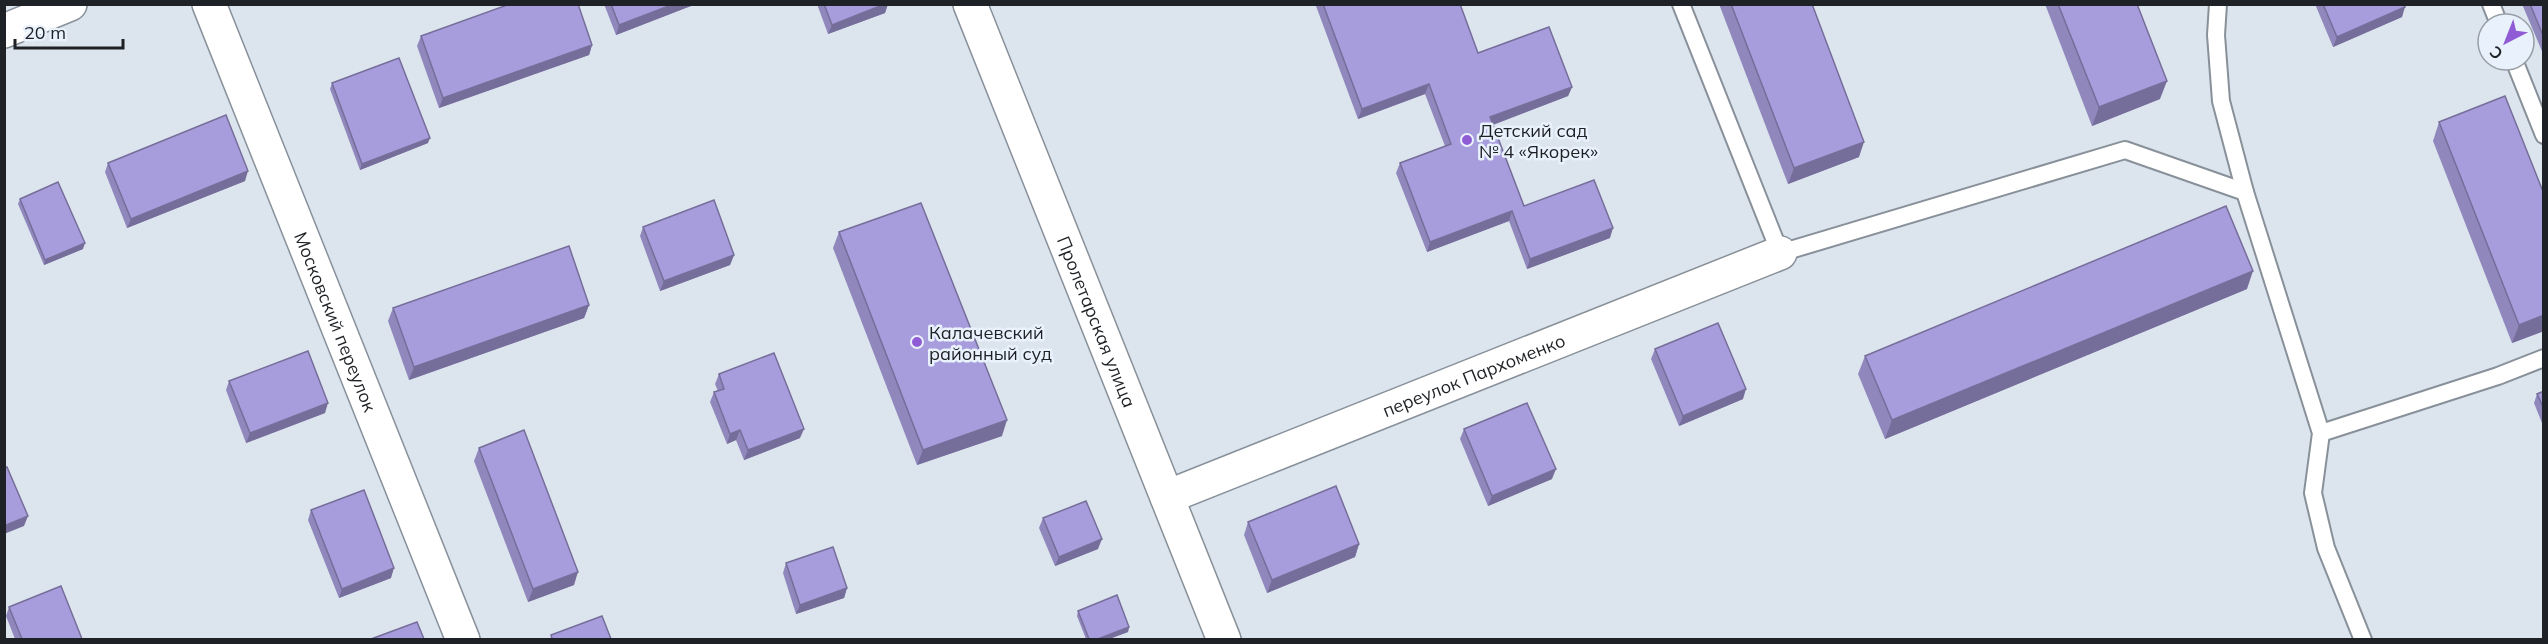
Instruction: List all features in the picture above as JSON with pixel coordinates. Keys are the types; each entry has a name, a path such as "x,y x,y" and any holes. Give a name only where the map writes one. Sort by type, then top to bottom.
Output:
{"street":[{"path":"4,31 70,4"},
{"name":"Московский переулок","path":"209,4 463,639"},
{"name":"Пролетарская улица","path":"970,4 1224,639"},
{"name":"переулок Пархоменко","path":"1167,497 1780,253"}],"lane":[{"path":"1681,4 1780,253 2125,150 2245,192"},
{"path":"2218,4 2216,35 2222,101 2245,192 2321,433 2313,494 2326,548 2363,639"},
{"path":"2519,72 2544,135"},
{"path":"2321,433 2498,376 2544,358"}],"building":[{"path":"510,4 578,4 592,45 443,98 421,36"},
{"path":"611,4 674,4 619,25"},
{"path":"824,4 885,4 832,25"},
{"name":"Детский сад № 4 «Якорек»","path":"1323,4 1460,4 1478,53 1549,27 1572,87 1490,117 1524,206 1594,180 1613,228 1530,259 1512,211 1430,242 1400,163 1451,144 1429,84 1362,109"},
{"path":"1731,4 1812,4 1864,142 1794,168"},
{"path":"2058,4 2137,4 2167,81 2099,107"},
{"path":"2323,4 2404,4 2405,7 2337,37"},
{"path":"2530,4 2544,4 2544,38 2536,19 2536,12 2533,12"},
{"path":"399,58 430,138 362,164 332,83"},
{"path":"2505,96 2544,194 2544,315 2519,325 2439,122"},
{"path":"226,115 248,171 131,219 108,163"},
{"path":"58,182 85,243 45,260 20,199"},
{"path":"714,200 734,255 664,281 643,227"},
{"name":"Калачевский районный суд","path":"921,203 1007,420 923,450 839,232"},
{"path":"2226,206 2253,271 1892,420 1865,356"},
{"path":"569,246 589,305 414,367 393,308"},
{"path":"1718,323 1746,389 1683,416 1655,349"},
{"path":"308,351 328,403 250,433 229,381"},
{"path":"774,353 804,429 748,450 740,430 730,434 714,392 724,389 719,374"},
{"path":"2544,391 2544,409 2537,394"},
{"path":"1527,403 1556,469 1492,496 1464,429"},
{"path":"524,430 578,572 533,589 479,448"},
{"path":"7,467 28,516 4,526 4,468"},
{"path":"1336,486 1359,544 1272,580 1248,522"},
{"path":"364,490 394,568 342,589 311,510"},
{"path":"1086,501 1102,539 1059,557 1043,518"},
{"path":"833,547 847,588 800,605 786,563"},
{"path":"61,586 82,639 22,639 9,607"},
{"path":"1117,595 1129,627 1098,639 1089,639 1078,611"},
{"path":"602,616 611,639 552,639 551,635"},
{"path":"417,622 424,639 371,639"}],"place":[{"name":"Детский сад № 4 «Якорек»","path":"1467,140"},
{"name":"Калачевский районный суд","path":"917,342"}]}
